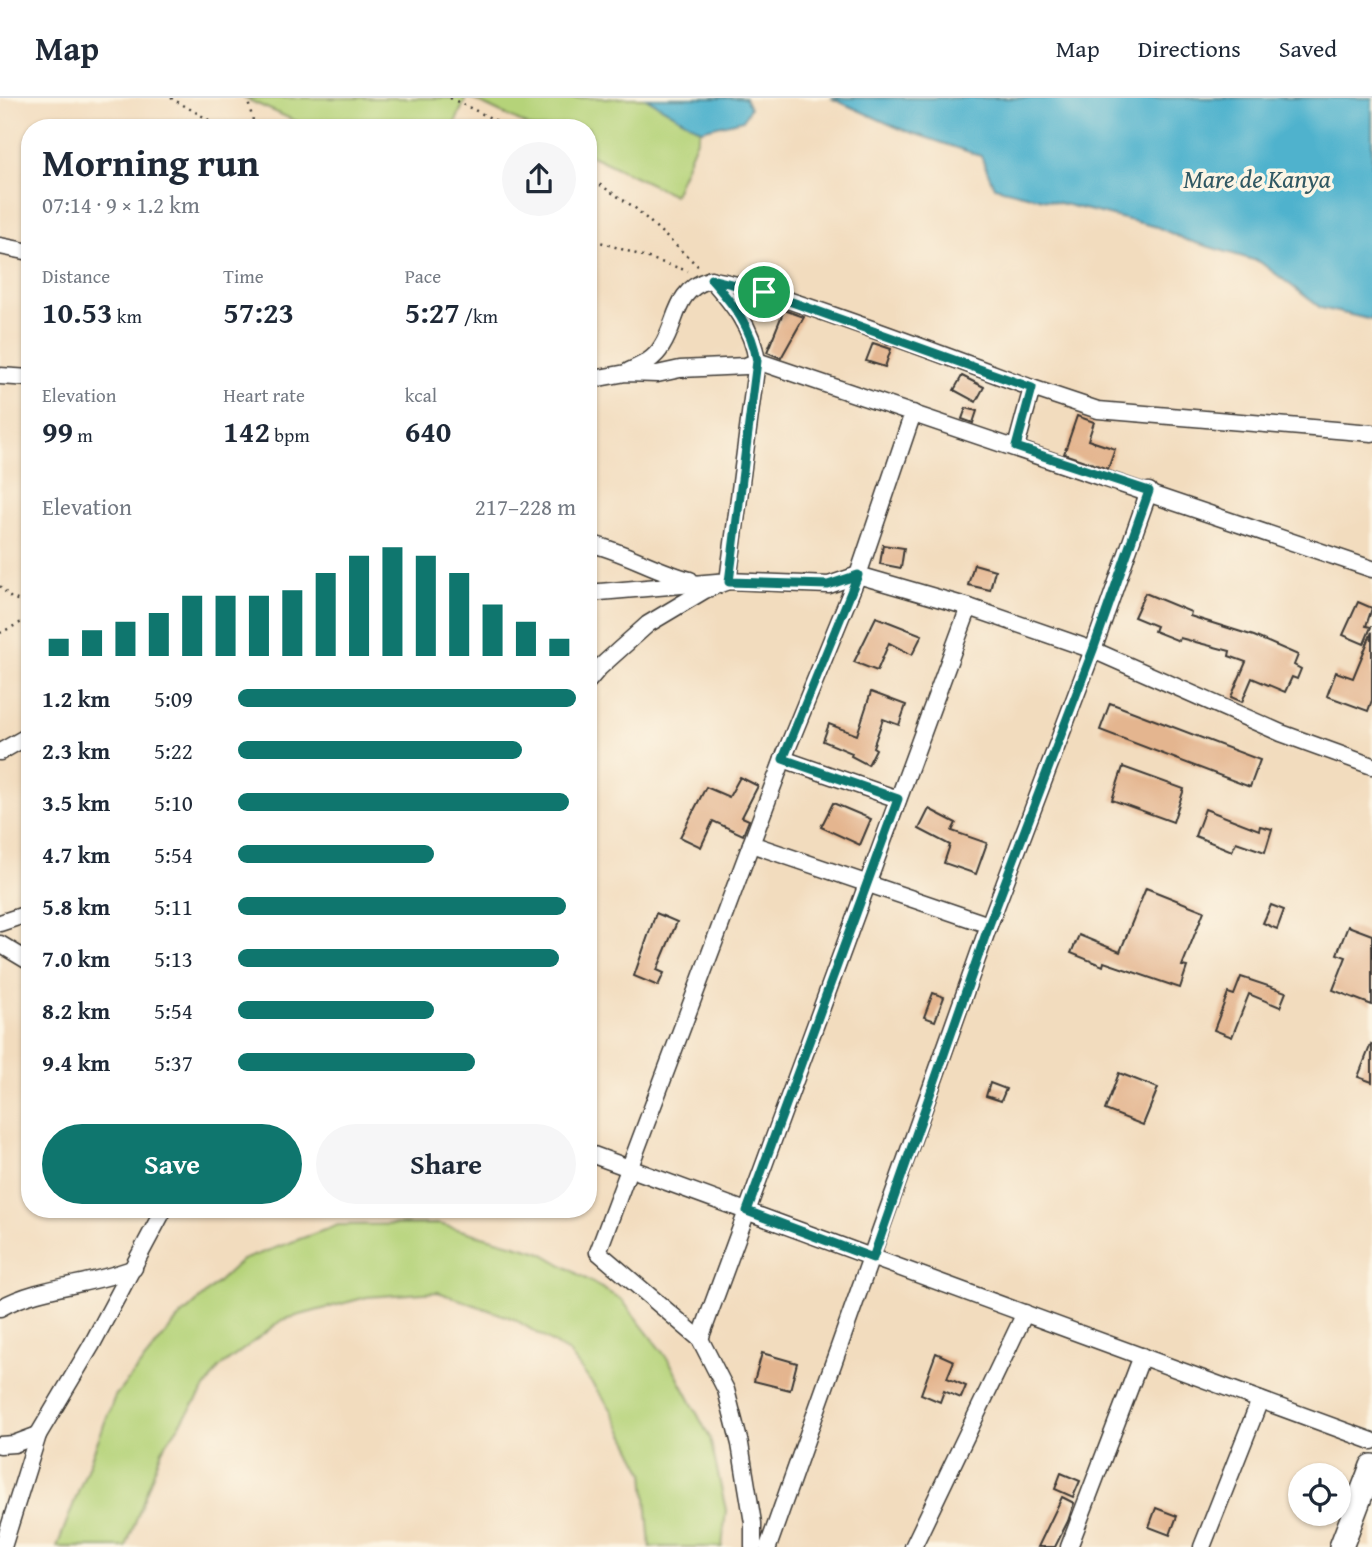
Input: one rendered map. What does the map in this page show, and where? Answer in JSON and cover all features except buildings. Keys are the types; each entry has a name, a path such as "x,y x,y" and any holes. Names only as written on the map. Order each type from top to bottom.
{"highway":[{"path":"1340,1547 1366,1499 1372,1466"}],"street":[{"path":"0,246 21,250"},
{"path":"711,279 736,307 754,342 757,361 729,582"},
{"path":"626,373 657,354 664,343 677,306 689,289 711,279 764,292 1098,410 1372,433"},
{"path":"597,378 626,373 711,370 746,366 757,361 1149,491 1372,569"},
{"path":"0,376 21,377"},
{"path":"1016,447 1032,388"},
{"path":"753,1547 753,1523 740,1444 726,1390 700,1339 598,1252 783,759 858,575 913,413"},
{"path":"768,1547 873,1258 989,925 1093,650 1149,491"},
{"path":"597,544 614,549 666,573 699,582"},
{"path":"597,592 699,582 828,585 858,575 969,607 1093,650 1281,733 1372,766"},
{"path":"597,670 648,624 705,590 729,582"},
{"path":"700,1339 969,607"},
{"path":"0,752 21,740"},
{"path":"783,759 898,799"},
{"path":"751,844 989,925"},
{"path":"0,923 21,916"},
{"path":"0,944 21,957"},
{"path":"597,1156 1372,1441"},
{"path":"4,1547 38,1435 134,1268 159,1218"},
{"path":"0,1308 17,1298 115,1276 134,1268"},
{"path":"913,1547 1025,1313"},
{"path":"1069,1547 1142,1356"},
{"path":"1202,1547 1260,1400"},
{"path":"0,1445 14,1444 38,1435"}],"path":[{"path":"171,98 207,119"},
{"path":"247,98 253,119"},
{"path":"450,98 493,119"},
{"path":"597,183 634,207 711,279"},
{"path":"597,241 711,279"},
{"path":"0,586 11,598 21,601"},
{"path":"0,633 21,622"}],"green space":[{"path":"244,98 466,98 457,119 291,119"},
{"path":"470,98 646,98 701,130 674,195 597,158 597,119 514,119"},
{"path":"439,1224 540,1252 622,1300 670,1362 710,1438 726,1510 722,1547 650,1547 644,1473 611,1409 569,1353 514,1319 438,1292 367,1297 282,1320 219,1368 162,1450 126,1547 57,1547 115,1396 177,1320 242,1260 338,1225"}],"water":[{"path":"646,98 745,98 750,108 743,120 701,130"},
{"name":"Mare de Kanya","path":"831,98 1372,98 1372,320 1321,308 1260,262 1186,240 1157,227 994,187 981,156 898,128"}],"route":[{"path":"711,279 764,292 1032,388 1016,447 1149,491 1093,650 989,925 873,1258 747,1211 898,799 783,759 858,575 828,585 729,582 757,361 754,342 736,307 711,279"}]}
